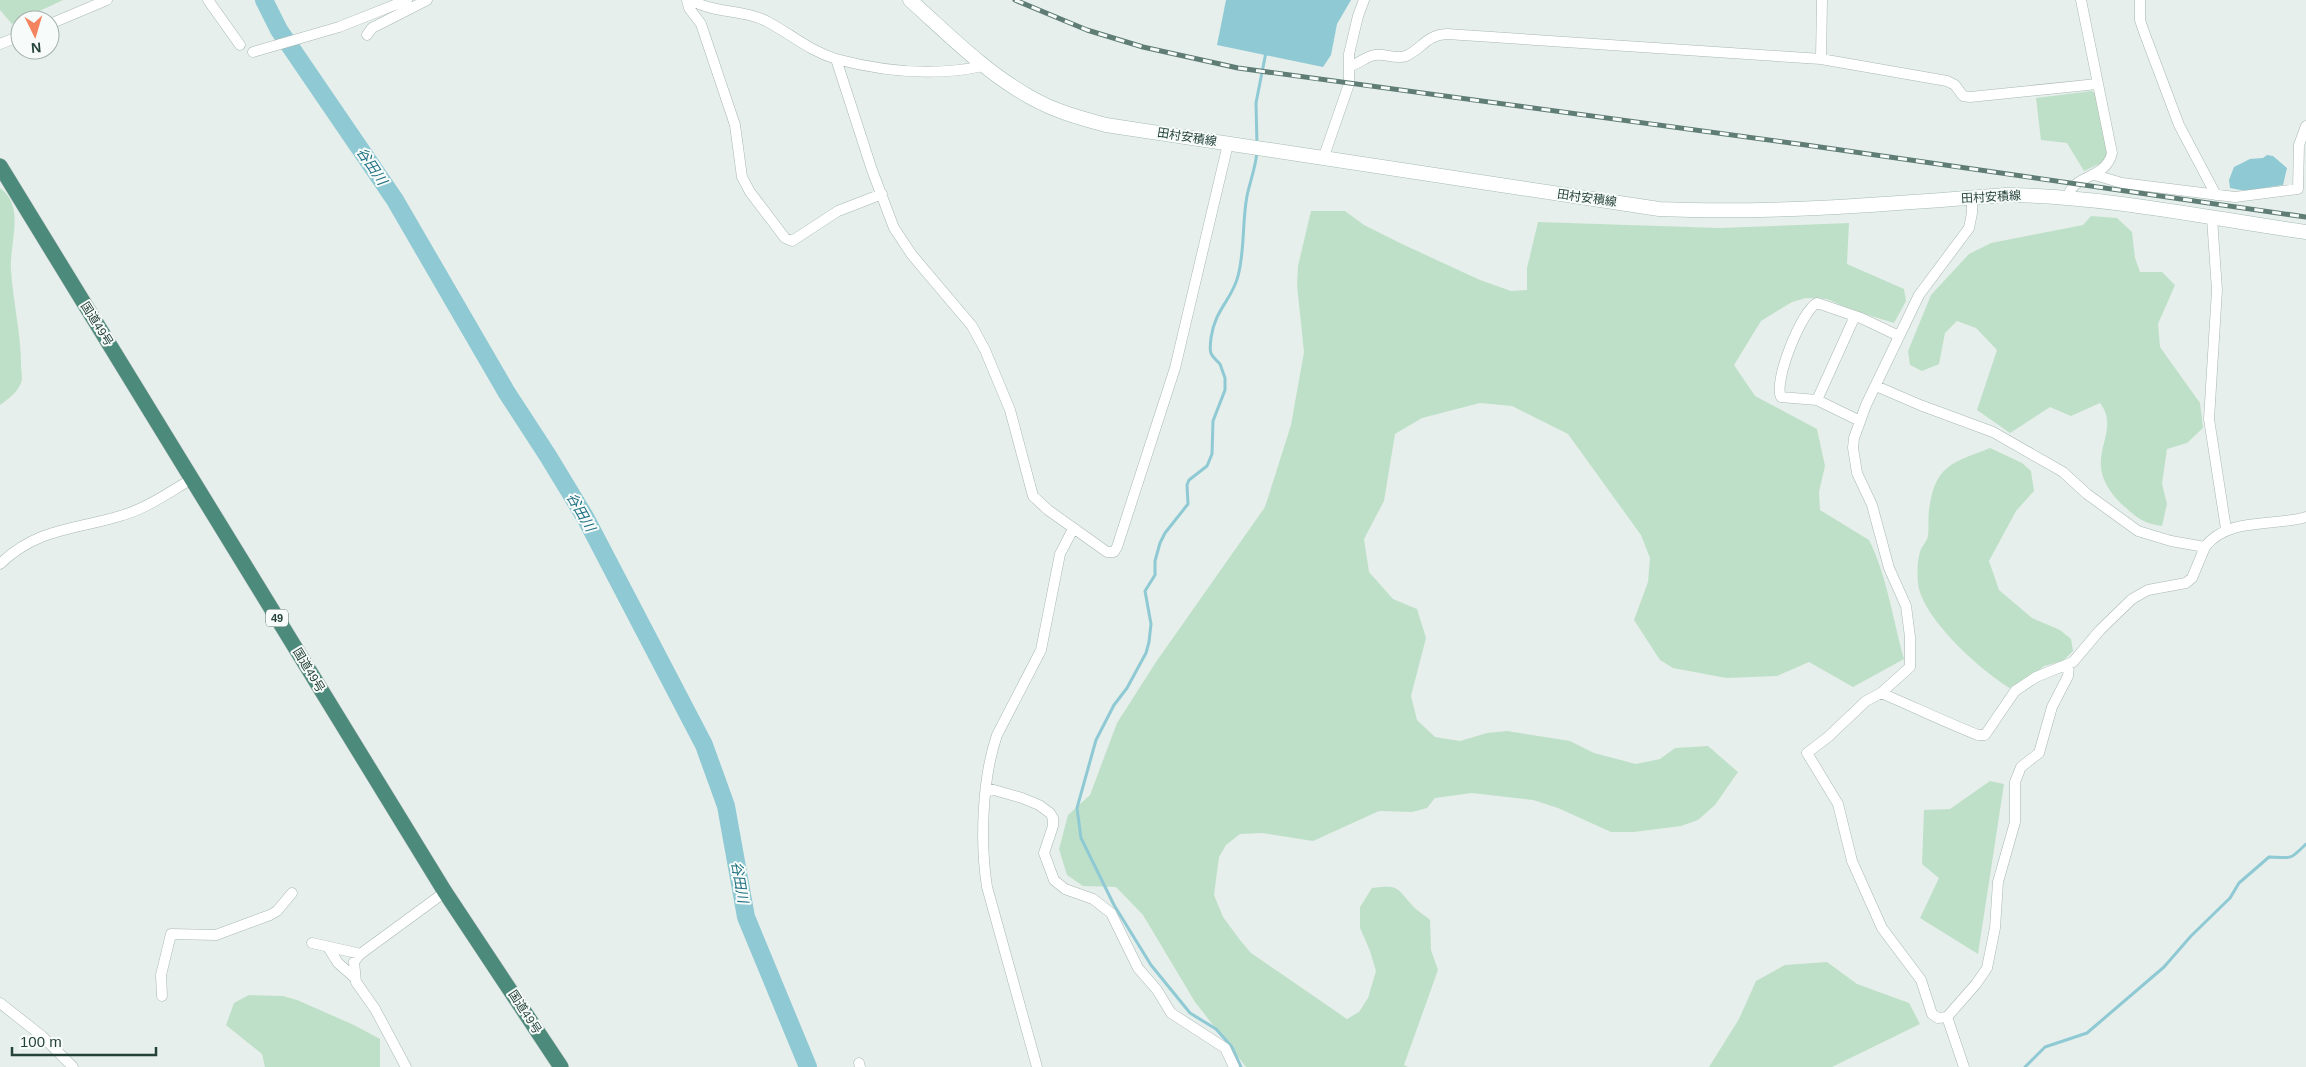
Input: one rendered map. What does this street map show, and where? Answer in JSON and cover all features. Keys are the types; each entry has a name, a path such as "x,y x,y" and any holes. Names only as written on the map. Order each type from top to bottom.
{"highway":[{"name":"国道49号","path":"0,166 4,180 192,479 445,892 561,1067"}],"main road":[{"name":"田村安積線","path":"910,0 983,66 1030,97 1081,118 1106,125 1659,209 1717,212 1783,210 2006,195 2068,198 2306,232"}],"street":[{"path":"60,20 106,0"},
{"path":"208,0 240,45"},
{"path":"253,52 339,27 406,0"},
{"path":"367,35 372,28 427,0"},
{"path":"687,0 689,8 701,24 735,125 742,177 750,192 785,238 792,241 838,211 882,194"},
{"path":"691,0 706,8 737,12 769,22 812,50 836,59 858,64 920,74 983,66"},
{"path":"1323,159 1349,84 1349,54 1364,0"},
{"path":"1821,58 1822,0"},
{"path":"2068,198 2069,191 2080,180 2095,175 2107,166 2112,153 2109,130 2097,84 2081,0"},
{"path":"2140,0 2140,20 2179,125 2216,195"},
{"path":"1350,66 1358,65 1372,55 1406,56 1434,35 1447,34 1821,58 1947,81 1955,85 1963,96 1970,97 2097,84"},
{"path":"836,59 846,93 882,194 902,242 972,326 985,350 1010,410 1033,496 1073,529 1107,552 1114,552 1117,547 1175,368 1228,144"},
{"path":"2095,175 2122,184 2235,197 2298,190 2299,145 2306,126"},
{"path":"1972,198 1969,228 1919,294 1860,421 1854,443 1855,466 1872,505 1889,568 1906,606 1910,637 1910,667 1881,693 1866,701 1828,737 1807,753 1838,804 1852,861 1882,928 1921,980 1932,1014 1938,1018 1947,1017 1976,984 1987,968 1995,928 1998,882 2014,822 2015,782 2022,767 2039,753 2052,707 2068,676 2069,665"},
{"path":"2212,218 2217,290 2209,419 2226,529"},
{"path":"1860,421 1817,400 1780,396 1778,389 1785,359 1812,306 1822,304 1855,316 1899,336"},
{"path":"1817,400 1855,316"},
{"path":"1876,386 1920,405 1993,432 2062,472 2138,531 2171,541 2205,547"},
{"path":"2,558 35,538 58,530 121,516 146,506 192,479"},
{"path":"1881,693 1922,710 1940,720 1983,736 2015,691 2036,677 2069,665 2132,598 2148,590 2186,583 2192,578 2210,539 2226,529 2306,518"},
{"path":"1037,1067 987,887 984,860 986,788 992,749 997,735 1041,650 1060,554 1073,529"},
{"path":"986,788 1022,798 1039,805 1050,813 1054,826 1044,853 1054,880 1065,889 1093,899 1111,913 1138,968 1157,990 1171,1012 1225,1048 1234,1067"},
{"path":"354,977 354,962 361,954 445,892"},
{"path":"162,996 161,975 171,934 209,935 222,933 270,915 277,911 292,894"},
{"path":"312,943 361,954"},
{"path":"328,947 338,962 354,977 363,994 375,1009 406,1067"},
{"path":"0,1003 42,1036 73,1067"},
{"path":"1947,1017 1964,1067"}],"green space":[{"path":"0,0 63,0 42,10 10,10 10,22 0,10"},
{"path":"2092,91 2096,94 2108,153 2101,163 2084,171 2067,143 2041,140 2036,98"},
{"path":"0,188 8,196 14,215 11,270 20,341 22,376 17,390 0,405"},
{"path":"1311,211 1345,211 1364,225 1402,244 1480,280 1511,291 1527,290 1527,268 1538,222 1720,228 1849,223 1847,264 1904,289 1906,301 1894,323 1852,310 1827,299 1806,298 1792,302 1761,321 1734,365 1755,396 1817,429 1825,466 1819,492 1820,510 1869,540 1881,568 1904,659 1853,687 1809,662 1777,676 1726,678 1673,668 1660,660 1634,620 1648,582 1650,558 1641,535 1568,434 1512,406 1480,403 1422,418 1395,434 1384,501 1364,539 1369,572 1393,599 1417,609 1426,638 1411,696 1417,720 1435,737 1460,741 1487,733 1507,731 1570,741 1594,753 1636,764 1660,759 1675,748 1708,746 1738,772 1715,805 1698,820 1681,826 1634,832 1611,832 1558,808 1533,800 1472,793 1435,798 1427,808 1412,812 1379,811 1313,841 1262,833 1240,834 1226,845 1219,857 1214,895 1223,917 1251,953 1347,1019 1359,1012 1368,998 1376,971 1360,928 1360,907 1372,888 1396,888 1430,920 1431,950 1438,970 1404,1065 1408,1067 1246,1067 1195,1002 1143,915 1116,887 1083,886 1067,875 1059,849 1068,815 1090,795 1117,723 1156,662 1265,507 1291,425 1304,352 1297,285 1298,266"},
{"path":"2091,216 2117,218 2132,232 2135,258 2140,272 2162,272 2175,285 2158,324 2160,347 2200,403 2203,428 2187,443 2167,449 2162,484 2167,504 2162,526 2151,524 2137,517 2110,490 2103,476 2101,462 2107,427 2106,415 2100,403 2071,416 2050,407 2010,433 1977,410 1997,350 1976,328 1957,321 1945,333 1939,364 1922,371 1910,365 1908,351 1931,295 1969,254 1991,243 2083,225"},
{"path":"1990,448 2022,463 2031,471 2034,491 2016,511 1989,561 1999,590 2032,618 2060,630 2071,639 2073,651 2063,661 2044,666 2015,691 1988,672 1956,644 1930,612 1922,597 1918,583 1919,557 1928,536 1929,510 1936,483 1948,467"},
{"path":"1990,781 2004,784 1978,954 1920,918 1939,878 1922,864 1924,810 1950,809"},
{"path":"1827,962 1857,984 1909,1003 1920,1024 1832,1067 1709,1067 1739,1019 1756,981 1785,965"},
{"path":"249,995 283,996 297,1000 354,1025 380,1039 380,1067 265,1067 262,1054 226,1025 234,1003"}],"water":[{"path":"1226,0 1351,0 1337,24 1331,55 1323,67 1217,45"},
{"path":"2267,155 2273,156 2287,168 2283,185 2246,191 2230,188 2229,180 2234,167 2250,159 2263,158"}],"waterway":[{"name":"谷田川","path":"264,0 279,30 395,200 507,393 585,517 704,745 726,806 746,917 808,1067"},
{"path":"1257,145 1256,103 1266,52"},
{"path":"1241,1067 1232,1047 1216,1029 1190,1013 1151,965 1114,905 1081,838 1077,808 1096,740 1114,705 1127,688 1146,653 1151,624 1145,591 1155,575 1155,561 1160,543 1165,533 1188,504 1187,485 1189,480 1207,466 1212,454 1213,421 1225,390 1225,378 1220,364 1211,353 1211,338 1216,319 1232,292 1238,276 1242,256 1245,206 1257,151"},
{"path":"2025,1067 2045,1047 2087,1033 2164,967 2191,936 2230,898 2239,883 2269,857 2286,858 2292,856 2306,844"}],"railway":[{"path":"1015,0 1087,30 1143,47 1238,68 1806,145 2306,217"}]}
